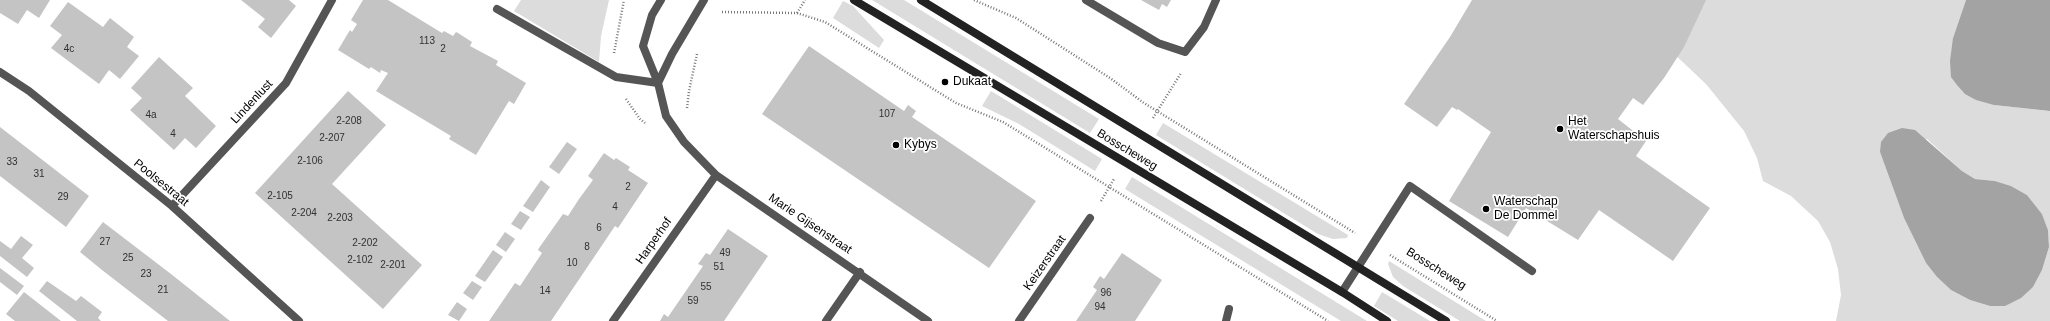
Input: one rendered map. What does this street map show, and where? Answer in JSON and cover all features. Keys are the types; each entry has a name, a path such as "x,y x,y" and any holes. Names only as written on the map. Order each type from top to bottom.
{"main road":[{"name":"Bosscheweg","path":"854,0 1342,292 1387,321"},
{"name":"Bosscheweg","path":"921,0 1446,321"}],"street":[{"name":"Lindenlust","path":"172,206 286,83 332,0"},
{"name":"Marie Gijsenstraat","path":"661,0 652,15 643,46 658,83 666,116 684,142 716,174 860,272 928,321"},
{"path":"1086,0 1158,43 1185,52 1204,27 1216,0"},
{"path":"497,10 616,77 658,83 672,54 702,3"},
{"name":"Poolsestraat","path":"0,72 29,91 172,206 299,321"},
{"name":"Harperhof","path":"613,321 716,174"},
{"path":"1342,292 1410,186 1532,271"},
{"name":"Keizerstraat","path":"1019,321 1090,218"},
{"path":"826,321 860,272"},
{"path":"1226,321 1229,309"}],"path":[{"path":"797,13 805,0"},
{"name":"Bosscheweg","path":"974,0 1016,18 1110,78 1150,108 1374,244 1497,321"},
{"path":"702,3 721,12 797,13 825,22 956,103 1003,122 1328,321"},
{"path":"684,142 689,91 698,51"}],"shaded area":[{"path":"521,0 609,0 601,36 599,62 514,11"},
{"path":"872,0 904,0 1099,119 1090,133"},
{"path":"1692,0 1966,0 1953,38 1994,105 2050,111 2050,321 1836,321 1841,295 1838,269 1830,242 1818,221 1791,196 1763,181 1757,158 1744,131 1706,84 1670,50","holes":["1927,139 1962,171 1975,179 1995,181 2011,186 2027,195 2042,214 2048,230 2049,247 2042,270 2033,287 2005,306 1990,306 1970,300 1951,290 1937,277 1926,263 1904,218 1880,152"]},
{"path":"1966,0 2050,0 2050,111 1994,105 1976,100 1965,94 1957,85 1951,77 1950,61 1953,38"},
{"path":"843,1 853,6 884,40 879,48 833,18"},
{"path":"991,91 1102,159 1095,171 1019,124 982,106"},
{"path":"1163,123 1348,235 1347,238 1333,239 1318,234 1156,135"},
{"path":"1902,128 1915,130 1962,171 1975,179 1995,181 2011,186 2027,195 2042,214 2048,230 2049,247 2042,270 2033,287 2021,298 2005,306 1990,306 1970,300 1951,290 1937,277 1926,263 1904,218 1880,152 1881,142 1888,133"},
{"path":"1132,177 1367,321 1341,321 1125,189"},
{"path":"1389,261 1486,321 1460,321 1403,286 1393,277 1388,264"},
{"path":"1382,292 1430,321 1398,321 1374,306"}],"building":[{"path":"0,0 50,0 39,18 27,10 18,24 0,13"},
{"path":"241,0 289,0 296,6 271,38 258,27 265,19"},
{"path":"363,0 388,0 442,33 444,31 453,36 456,32 458,33 472,42 470,46 498,61 496,65 526,83 514,104 509,101 476,155 449,139 451,136 376,91 388,73 381,70 380,73 371,67 369,69 338,50 350,30 352,32 357,24 351,20"},
{"path":"1141,0 1171,0 1167,7 1162,4 1159,10"},
{"name":"Het Waterschapshuis","path":"1472,0 1706,0 1684,47 1664,78 1643,105 1633,98 1618,119 1646,141 1636,156 1710,208 1673,261 1599,210 1578,240 1526,208 1508,237 1449,201 1491,132 1458,109 1457,110 1452,107 1437,127 1404,104 1450,37"},
{"path":"68,2 103,27 110,18 134,37 127,47 139,56 120,79 109,70 99,84 51,48 62,35 50,26"},
{"path":"809,46 904,111 908,105 916,111 912,117 1036,201 989,268 762,114"},
{"path":"159,57 193,88 185,96 216,126 196,148 185,138 174,150 130,110 142,98 131,88"},
{"path":"348,91 386,125 332,184 422,265 383,309 255,193"},
{"path":"0,127 89,196 66,227 0,176"},
{"path":"567,142 577,149 559,174 549,167"},
{"path":"604,153 614,160 616,158 630,167 628,170 648,183 618,228 615,226 551,321 489,321 515,283 520,286 542,253 538,250 539,248 563,214 568,216 593,180 588,176"},
{"path":"541,180 550,187 533,212 523,206"},
{"path":"520,211 530,217 521,230 511,224"},
{"path":"103,222 230,321 168,321 102,270 80,252"},
{"path":"728,229 768,256 724,321 660,321 664,314 668,317 703,266 698,264 706,253 710,255"},
{"path":"505,232 515,239 506,252 496,245"},
{"path":"21,236 33,245 22,258 34,268 27,277 0,256 0,241 11,249"},
{"path":"493,250 503,257 485,282 475,276"},
{"path":"1122,253 1162,280 1135,321 1076,321 1097,290 1093,287 1100,276 1104,279"},
{"path":"0,268 24,286 17,295 0,282"},
{"path":"47,281 76,301 81,296 102,312 98,318 101,321 77,321 39,291"},
{"path":"472,281 482,287 473,300 463,293"},
{"path":"24,292 61,321 15,321 6,314"},
{"path":"457,302 467,309 459,321 448,315"}],"place":[{"name":"Dukaat","path":"945,82"},
{"name":"Het Waterschapshuis","path":"1560,129"},
{"name":"Kybys","path":"896,145"},
{"name":"Waterschap De Dommel","path":"1486,209"}]}
